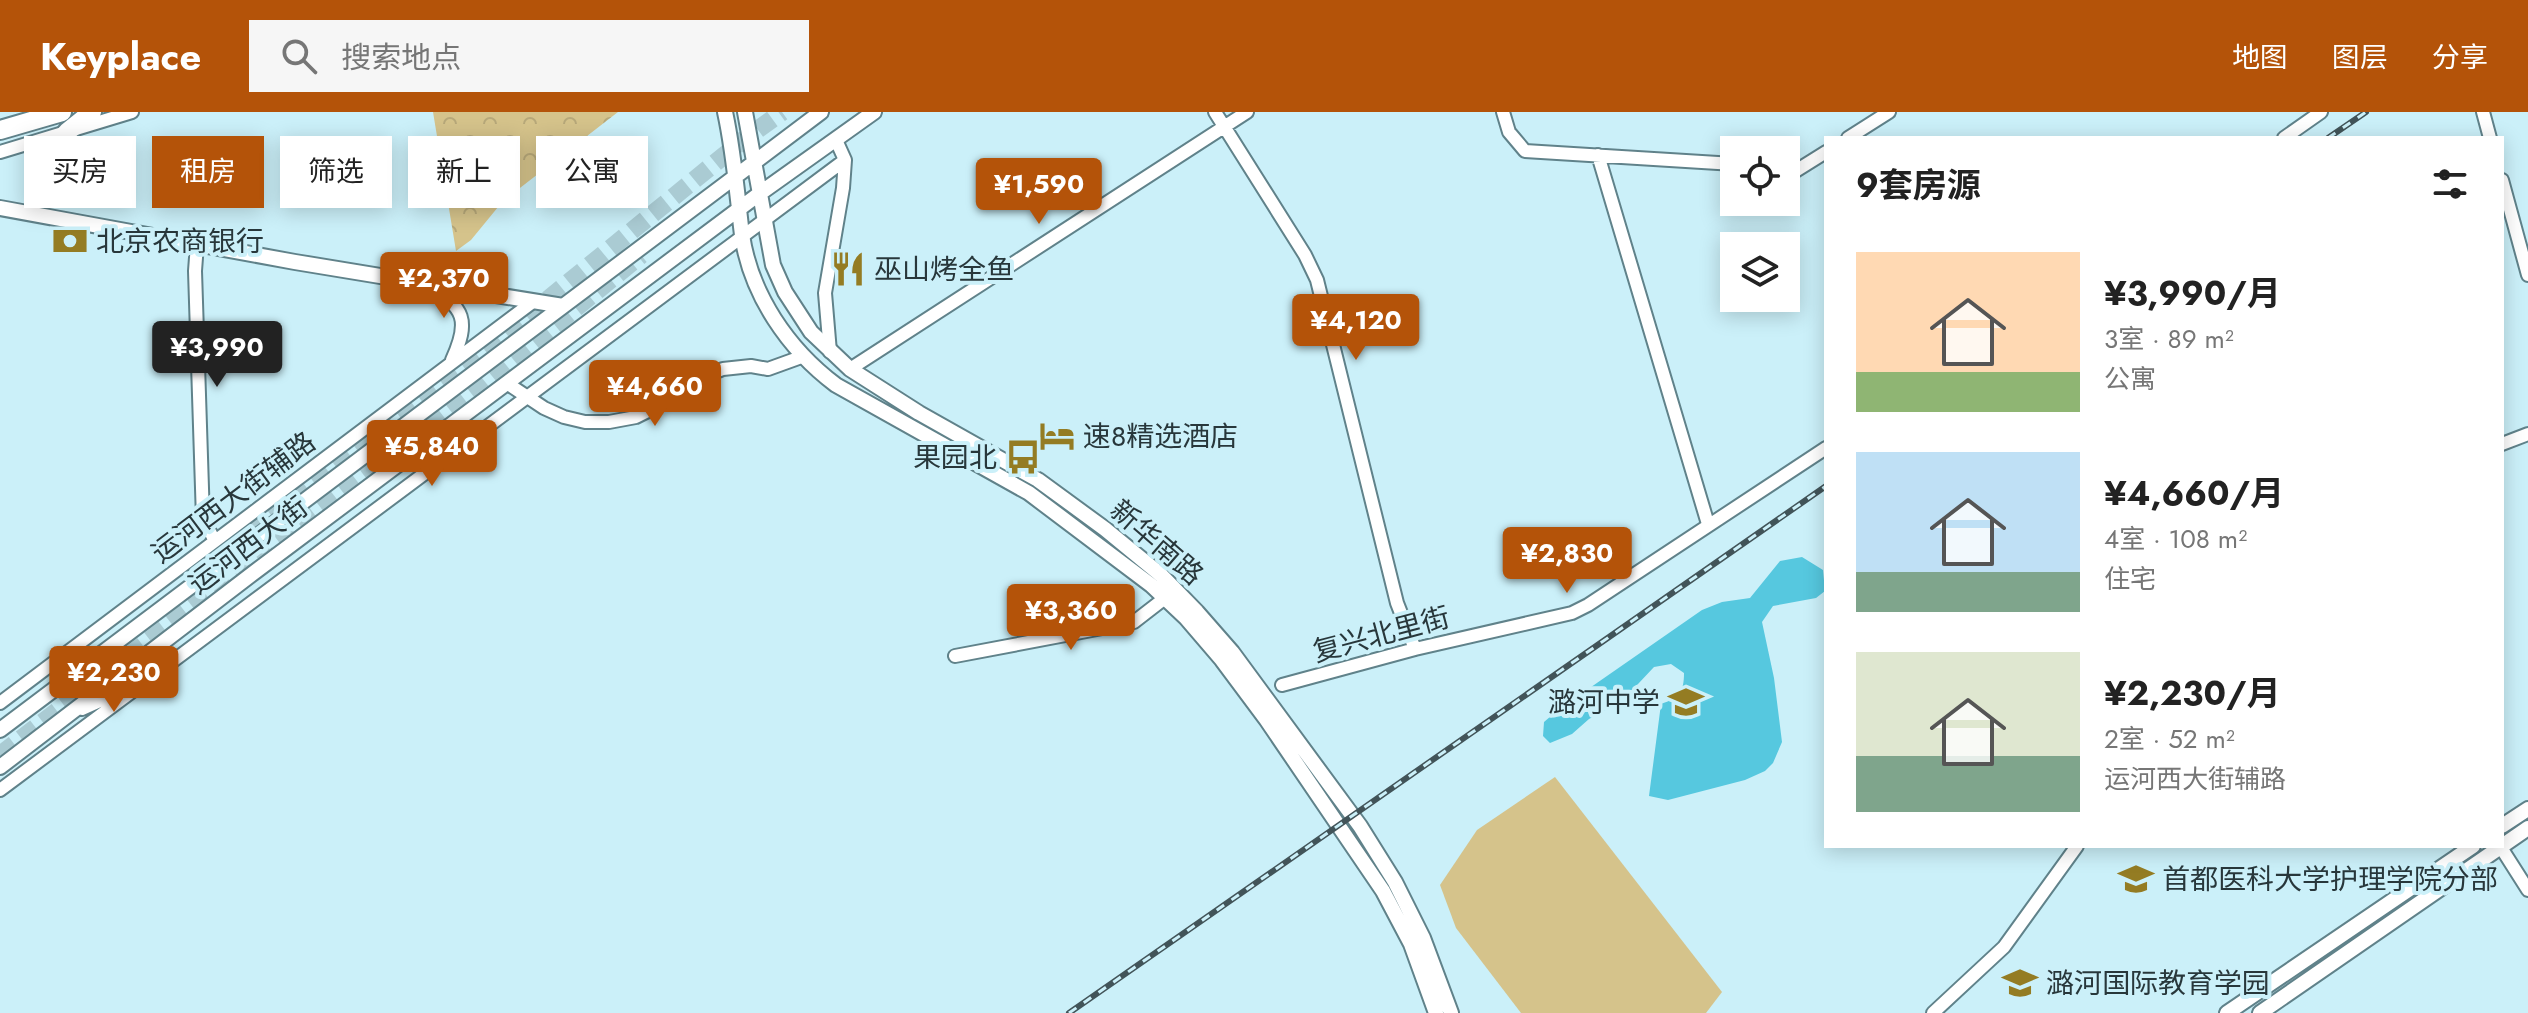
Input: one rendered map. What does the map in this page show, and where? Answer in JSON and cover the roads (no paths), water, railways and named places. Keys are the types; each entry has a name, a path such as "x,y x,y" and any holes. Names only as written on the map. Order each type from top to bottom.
{"highway":[{"path":"0,130 62,112"},
{"path":"67,132 92,112"}],"main road":[{"name":"新华南路","path":"725,112 741,208 742,236 749,263 763,302 804,356 836,385 1029,493 1165,598 1222,660 1347,834 1383,891 1411,944 1436,1013"},
{"name":"新华南路","path":"745,112 773,265 785,292 811,332 850,369 919,413 1038,480 1150,566 1197,612 1232,652 1360,826 1395,882 1423,938 1451,1013"},
{"name":"运河西大街","path":"0,730 821,112"},
{"name":"运河西大街","path":"0,767 759,194 874,112"},
{"path":"0,208 563,306"},
{"path":"2504,825 2528,809"},
{"path":"2504,844 2528,828"},
{"path":"2227,1013 2470,848"},
{"path":"2260,1013 2499,848"}],"street":[{"path":"0,152 132,112"},
{"path":"1215,112 1305,255 1317,280 1397,603 1415,649"},
{"path":"850,369 1247,112"},
{"path":"1503,112 1509,132 1525,151 1720,163"},
{"path":"1851,136 1889,112"},
{"path":"2287,136 2321,112"},
{"path":"2483,112 2489,136"},
{"path":"830,352 825,293 845,160 836,140"},
{"path":"1800,168 1824,153"},
{"path":"1598,155 1708,524"},
{"path":"0,790 845,160"},
{"path":"2504,187 2528,275"},
{"path":"197,244 195,271 203,519 215,541"},
{"path":"421,282 446,296 458,307 464,321 461,339 449,364"},
{"name":"运河西大街辅路","path":"0,703 534,301"},
{"path":"508,384 544,408 564,417 585,422 609,422 636,417 700,378 723,369 751,366 768,369 804,356"},
{"path":"2504,443 2528,434"},
{"name":"复兴北里街","path":"1282,685 1415,649 1572,613 1824,449"},
{"path":"955,656 1134,622 1165,598"},
{"path":"68,715 145,681"},
{"path":"1933,1013 2004,947 2076,848"},
{"path":"2501,848 2528,890"}],"water":[{"path":"1802,557 1823,570 1824,592 1816,598 1773,606 1762,622 1774,678 1782,742 1773,763 1765,771 1745,780 1668,800 1649,796 1661,704 1676,697 1683,685 1684,673 1671,664 1654,667 1622,701 1589,719 1572,734 1550,743 1543,736 1544,722 1558,710 1702,610 1722,602 1750,598 1780,561"}],"tunnel":[{"path":"229,549 465,367 742,141 782,112"},
{"path":"0,755 481,385 641,255"}],"railway":[{"path":"2331,136 2366,112"},
{"path":"1069,1013 1824,487"}],"place":[{"name":"北京农商银行","path":"70,241"},
{"name":"巫山烤全鱼","path":"848,269"},
{"name":"速8精选酒店","path":"1057,436"},
{"name":"果园北","path":"1023,457"},
{"name":"潞河中学","path":"1686,702"},
{"name":"首都医科大学护理学院分部","path":"2136,879"},
{"name":"潞河国际教育学园","path":"2020,983"}]}
